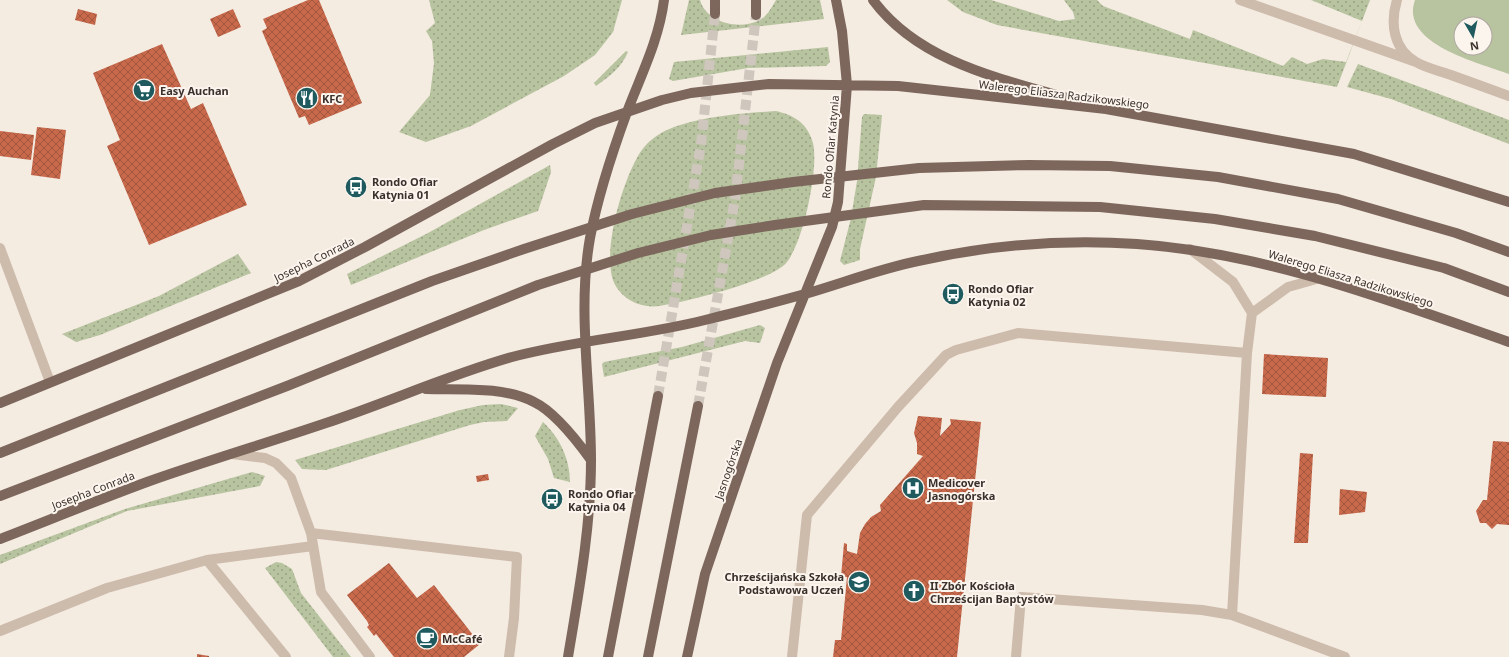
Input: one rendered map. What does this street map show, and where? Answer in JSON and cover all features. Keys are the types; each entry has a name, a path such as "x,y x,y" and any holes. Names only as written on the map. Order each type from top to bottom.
{"main road":[{"path":"568,657 588,524 591,460 590,392 584,342 585,289 590,239 602,186 627,112 655,41 664,0"},
{"path":"715,0 715,14"},
{"path":"756,0 756,15"},
{"path":"836,0 842,30 847,85"},
{"path":"873,0 894,24 933,52 977,71 1106,109"},
{"name":"Rondo Ofiar Katynia","path":"627,112 691,93 769,84 847,85 838,202 832,227 806,294"},
{"name":"Walerego Eliasza Radzikowskiego","path":"847,85 898,86 1106,109 1354,154 1509,202"},
{"name":"Josepha Conrada","path":"0,403 299,281 372,244 553,144 595,124 627,112"},
{"path":"0,453 432,281 524,249 654,208 715,193 793,182 920,168 1029,165 1118,167 1218,177 1338,199 1456,233 1509,252"},
{"path":"0,496 280,389 538,285 646,251 712,235 775,225 924,205 1100,207 1215,219 1315,236 1444,268 1509,292"},
{"name":"Walerego Eliasza Radzikowskiego","path":"806,294 914,261 994,248 1030,244 1081,242 1135,244 1190,249 1271,265 1320,278 1398,303 1509,342"},
{"path":"584,342 694,323 806,294"},
{"name":"Jasnogórska","path":"687,657 705,574 778,363 806,294"},
{"name":"Josepha Conrada","path":"0,539 145,483 330,422 419,388 511,358 584,342"},
{"path":"419,388 509,393 535,402 564,426 591,460"},
{"path":"608,657 658,396"},
{"path":"648,657 698,406"}],"street":[{"path":"1240,0 1509,96"},
{"path":"1397,0 1392,14 1392,27 1403,51 1416,62"},
{"path":"0,248 50,382"},
{"path":"1190,249 1233,282 1252,313 1247,353 1232,615"},
{"path":"1252,313 1288,287 1320,278"},
{"path":"792,657 807,515 898,408 946,355 956,350 1018,333 1247,353"},
{"path":"230,454 265,458 276,463 285,470 296,487 311,533 321,592 370,657"},
{"path":"311,533 517,557 514,618 509,657"},
{"path":"0,631 107,588 206,560 313,546"},
{"path":"206,560 286,657"},
{"path":"1016,657 1022,597 1202,610 1232,615 1345,657"}],"green space":[{"path":"429,0 622,0 613,32 595,55 564,76 471,126 426,142 399,132 430,95 434,63 432,41 426,31 435,23"},
{"path":"689,0 700,0 703,8 715,19 741,25 750,24 761,20 776,0 820,0 824,19 681,35"},
{"path":"947,0 991,0 1059,21 1075,19 1073,12 1064,0 1097,0 1103,6 1190,39 1193,30 1283,66 1292,57 1307,64 1323,59 1346,62 1362,21 1311,0 1370,0 1337,87 997,25 963,12"},
{"path":"1415,0 1509,0 1509,74 1460,56 1493,56 1493,16 1453,16 1453,53 1430,40 1419,29 1413,15"},
{"path":"828,47 830,62 826,66 748,68 673,81 669,79 674,62"},
{"path":"626,51 628,52 625,58 618,67 596,86 594,83"},
{"path":"1358,64 1509,120 1509,144 1391,99 1347,87"},
{"path":"776,111 793,117 806,128 812,140 814,151 812,186 803,226 797,244 783,266 759,279 742,285 671,304 651,306 635,303 628,299 622,294 613,280 610,259 611,244 617,212 626,181 638,156 649,141 670,129 699,120 748,113"},
{"path":"864,114 882,115 876,177 860,249 860,260 844,265 840,261 851,218 857,181 862,117"},
{"path":"550,165 551,172 538,211 484,230 351,285 347,274 428,233"},
{"path":"238,254 251,273 100,335 76,342 62,334 159,296"},
{"path":"760,325 765,328 760,343 745,341 604,377 602,364 604,362 682,347"},
{"path":"501,404 518,408 507,421 484,422 470,425 326,470 302,469 295,460 460,410 483,405"},
{"path":"543,422 549,428 563,449 570,473 570,482 554,478 548,459 535,436"},
{"path":"252,472 265,476 260,486 127,511 0,564 0,555 125,509"},
{"path":"276,562 282,563 292,569 301,593 351,657 333,657 265,568"}],"building":[{"path":"308,0 319,0 362,103 309,125 305,116 299,118 262,31 267,28 263,19"},
{"path":"78,9 97,14 95,25 75,20"},
{"path":"233,9 241,27 218,37 210,19"},
{"path":"162,44 191,109 203,103 247,205 149,245 107,146 120,140 93,73"},
{"path":"37,127 66,130 60,179 31,175"},
{"path":"0,131 34,135 31,160 0,156"},
{"path":"1264,354 1328,358 1326,397 1262,394"},
{"path":"918,416 942,418 940,436 951,424 950,419 981,422 957,657 833,657 835,640 841,640 847,577 841,577 844,543 847,544 847,551 857,554 860,533 865,524 871,517 881,511 880,505 923,456 917,454 917,443 914,433"},
{"path":"1493,441 1509,442 1509,525 1497,524 1492,529 1486,523 1480,523 1476,511 1483,500 1487,500"},
{"path":"1300,453 1313,454 1308,543 1294,543"},
{"path":"488,474 489,480 477,482 476,476"},
{"path":"1340,489 1367,492 1365,512 1339,515"},
{"path":"389,563 417,598 434,585 480,644 464,657 394,657 376,634 374,636 367,627 369,625 367,621 347,595"},
{"path":"197,654 209,656 209,657 197,657"}],"tunnel":[{"path":"658,396 701,144 715,14"},
{"path":"698,406 735,199 756,15"}],"place":[{"name":"Easy Auchan","path":"144,90"},
{"name":"KFC","path":"307,98"},
{"name":"Rondo Ofiar Katynia 01","path":"356,187"},
{"name":"Rondo Ofiar Katynia 02","path":"953,294"},
{"name":"Medicover Jasnogórska","path":"913,488"},
{"name":"Rondo Ofiar Katynia 04","path":"552,499"},
{"name":"Chrześcijańska Szkoła Podstawowa Uczeń","path":"859,582"},
{"name":"II Zbór Kościoła Chrześcijan Baptystów","path":"914,591"},
{"name":"McCafé","path":"427,638"}]}
